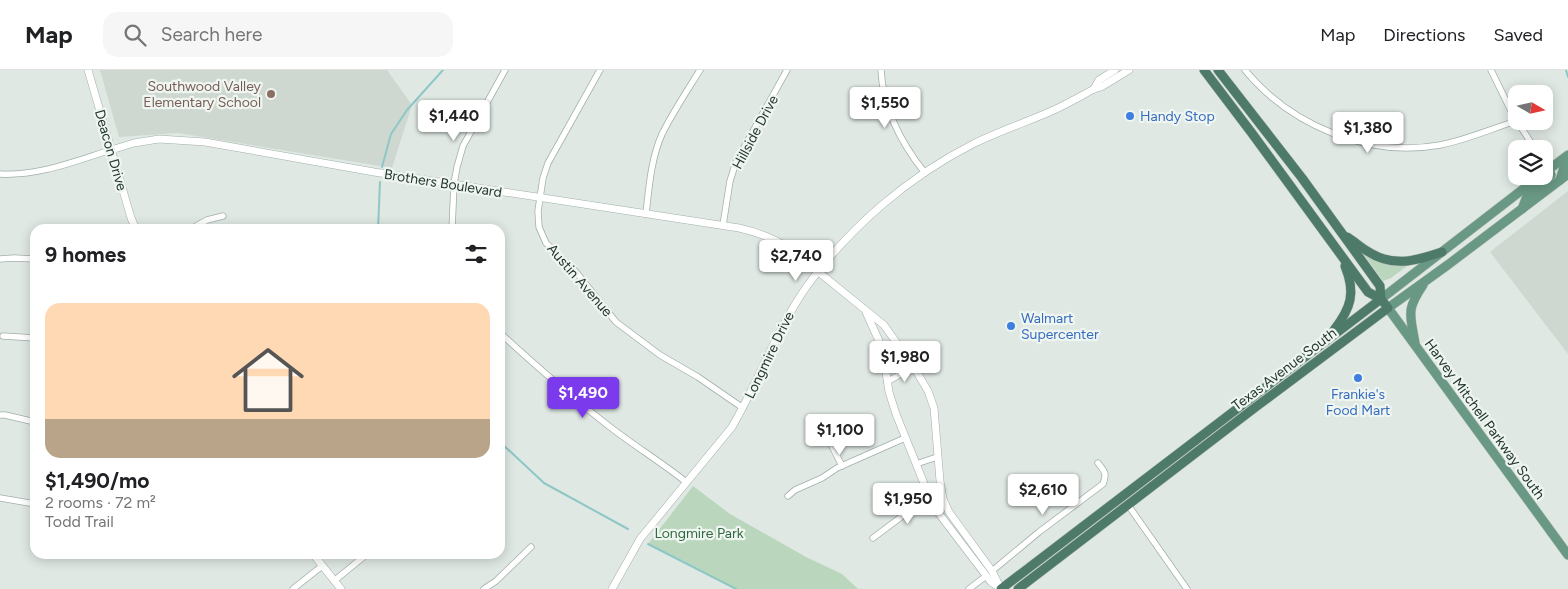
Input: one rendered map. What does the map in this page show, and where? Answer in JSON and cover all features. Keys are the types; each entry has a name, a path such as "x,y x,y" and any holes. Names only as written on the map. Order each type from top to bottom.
{"highway":[{"name":"Harvey Mitchell Parkway South","path":"1204,70 1369,294 1381,299 1388,308"},
{"name":"Harvey Mitchell Parkway South","path":"1218,70 1302,178 1380,286 1381,299"},
{"path":"1342,233 1373,255 1393,261 1416,260 1442,252"},
{"path":"1326,341 1347,311 1352,293 1350,280 1340,255"},
{"name":"Texas Avenue South","path":"1001,589 1381,299"},
{"name":"Texas Avenue South","path":"1018,589 1388,308"}],"main road":[{"path":"1553,163 1568,155"},
{"path":"1560,180 1562,171 1568,163"},
{"name":"Texas Avenue South","path":"1388,308 1568,174"},
{"name":"Texas Avenue South","path":"1381,299 1528,185"},
{"path":"1522,209 1527,196 1541,185"},
{"path":"1415,346 1410,310 1412,302 1426,280"},
{"name":"Harvey Mitchell Parkway South","path":"1388,308 1568,555"}],"street":[{"name":"Deacon Drive","path":"88,70 134,224"},
{"path":"452,224 456,167 463,146 505,70"},
{"name":"Austin Avenue","path":"600,70 548,163 539,198 539,227 546,243 576,272 616,322 660,355 698,377 743,408"},
{"path":"646,214 650,174 662,134 700,70"},
{"name":"Hillside Drive","path":"723,225 730,181 736,162 787,70"},
{"path":"881,70 882,82 892,120 910,155 925,173"},
{"name":"Longmire Drive","path":"1094,88 1099,80 1115,70"},
{"name":"Longmire Drive","path":"612,589 640,539 732,427 743,408 786,317 832,254 855,229 887,201 925,173 974,144 1053,110 1094,88 1101,87 1129,70"},
{"path":"1245,70 1275,100 1293,113 1330,132 1367,143 1405,148 1439,145 1508,124"},
{"path":"1491,70 1508,105"},
{"name":"Brothers Boulevard","path":"0,174 16,175 37,172 134,143 159,139 206,142 374,172 755,231 776,240 788,248 884,325 913,367 928,391 934,408 942,490 948,512 989,573 991,582 1001,589"},
{"path":"199,224 223,216"},
{"path":"0,259 30,259"},
{"name":"Brothers Boulevard","path":"865,310 882,350 887,382 896,414 929,496 937,511 989,573"},
{"path":"3,336 30,338"},
{"path":"505,337 606,424 661,462 686,482"},
{"path":"887,382 913,367"},
{"path":"0,415 30,421"},
{"path":"788,496 795,490 822,478 842,466 905,438"},
{"path":"832,446 842,466"},
{"path":"916,464 938,457"},
{"path":"969,589 1039,532 1103,484 1105,471 1098,463"},
{"path":"874,538 929,496"},
{"path":"0,498 30,503"},
{"path":"1128,505 1187,589"},
{"path":"484,589 496,581 531,547"},
{"path":"317,559 341,589"},
{"path":"334,581 361,559"},
{"path":"293,589 322,566"}],"shaded area":[{"path":"100,70 387,70 412,105 392,168 178,133 119,137"},
{"path":"1568,191 1568,354 1490,252"}],"green space":[{"path":"1363,253 1407,266 1391,278 1383,281"},
{"name":"Longmire Park","path":"693,486 730,514 806,557 842,574 858,589 736,589 648,544"}],"waterway":[{"path":"382,167 391,134 407,110 443,70"},
{"path":"1566,70 1568,77"},
{"path":"378,224 380,182"},
{"path":"505,447 544,483 628,529"},
{"path":"648,544 736,589"}],"place":[{"name":"Southwood Valley Elementary School","path":"271,94"},
{"name":"Handy Stop","path":"1130,116"},
{"name":"Walmart Supercenter","path":"1011,326"},
{"name":"Frankie's Food Mart","path":"1358,378"}]}
